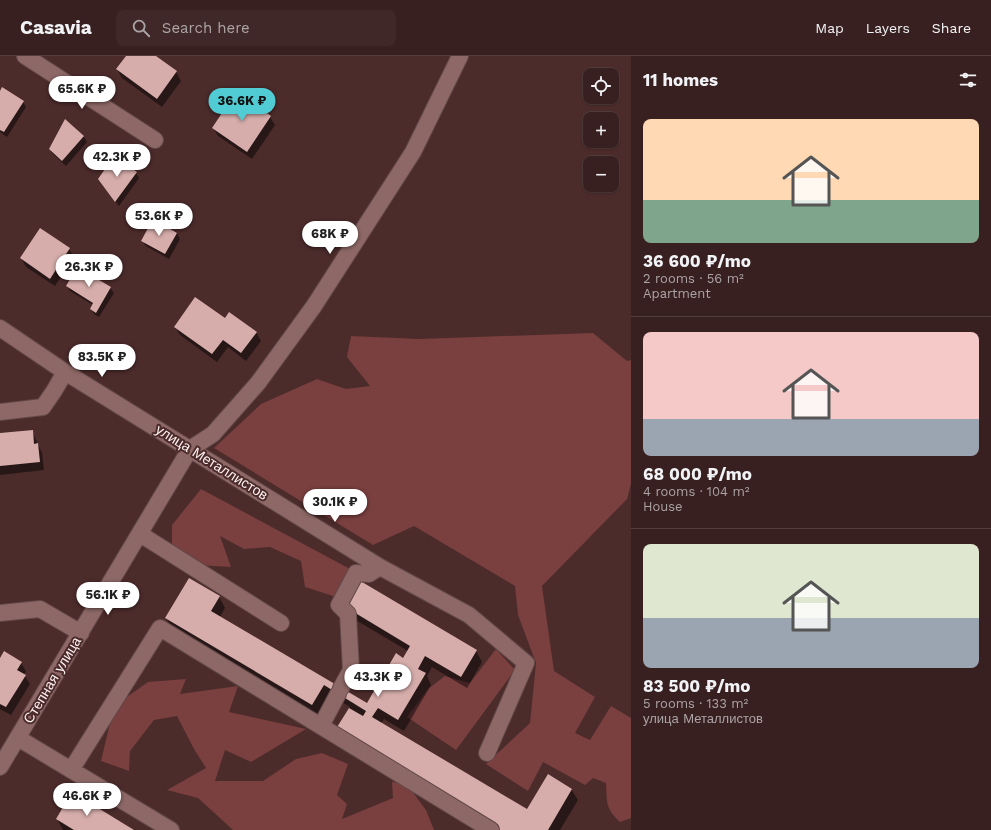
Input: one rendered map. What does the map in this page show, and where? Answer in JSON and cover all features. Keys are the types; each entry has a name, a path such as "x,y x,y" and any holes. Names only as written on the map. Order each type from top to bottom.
{"street":[{"path":"25,56 155,140"},
{"path":"190,449 213,434 258,383 314,306 413,152 460,56"},
{"name":"улица Металлистов","path":"0,328 65,372 380,567 469,615 526,662 487,753"},
{"path":"0,412 42,407 54,391 65,372"},
{"name":"Степная улица","path":"0,767 81,634 190,449"},
{"path":"140,534 281,623"},
{"path":"321,726 351,670 348,614 339,605 356,573 369,574 380,567"},
{"path":"0,613 40,609 81,634"},
{"path":"71,770 160,628 491,830"},
{"path":"18,738 171,830"}],"shaded area":[{"path":"593,333 627,361 631,360 631,484 627,499 542,586 554,671 595,697 575,733 590,740 611,706 631,718 631,818 620,822 609,809 606,795 606,783 593,778 585,785 543,762 528,791 486,764 530,723 536,663 518,615 515,586 414,526 373,545 214,448 261,404 317,379 346,389 370,386 347,357 351,336 419,339"},
{"path":"201,489 352,570 339,598 305,587 301,561 270,547 244,549 220,536 231,567 198,565 172,545 172,525"},
{"path":"496,649 515,670 456,750 407,717 428,689 445,676 470,683"},
{"path":"186,679 180,694 238,686 229,712 306,729 251,762 225,750 215,781 263,781 296,759 322,753 348,764 337,795 347,804 342,819 393,798 392,782 406,783 426,810 434,830 233,830 198,798 167,790 206,768 194,749 177,716 154,720 130,751 129,771 101,761 114,706 148,682"}],"building":[{"path":"126,56 156,56 177,71 157,99 116,69"},
{"path":"2,87 24,101 4,132 0,130 0,91"},
{"path":"236,92 271,116 247,152 212,128"},
{"path":"65,119 84,136 62,161 49,149"},
{"path":"114,156 137,172 115,202 98,179"},
{"path":"153,219 177,233 165,254 141,241"},
{"path":"40,228 70,248 50,279 20,258"},
{"path":"77,267 111,287 96,313 90,309 93,303 66,286"},
{"path":"195,297 225,318 229,312 257,332 241,353 223,340 212,354 174,327"},
{"path":"33,430 34,444 38,443 40,462 0,466 0,433"},
{"path":"189,578 220,596 211,611 367,703 396,653 403,658 410,646 342,605 357,579 477,650 461,677 425,656 418,669 426,673 398,720 378,708 372,717 527,809 548,774 572,789 548,830 499,830 334,732 349,708 363,716 366,711 324,685 312,705 165,618"},
{"path":"4,651 22,662 17,670 26,675 6,707 0,704 0,658"},
{"path":"72,792 134,830 74,830 56,819"}]}
